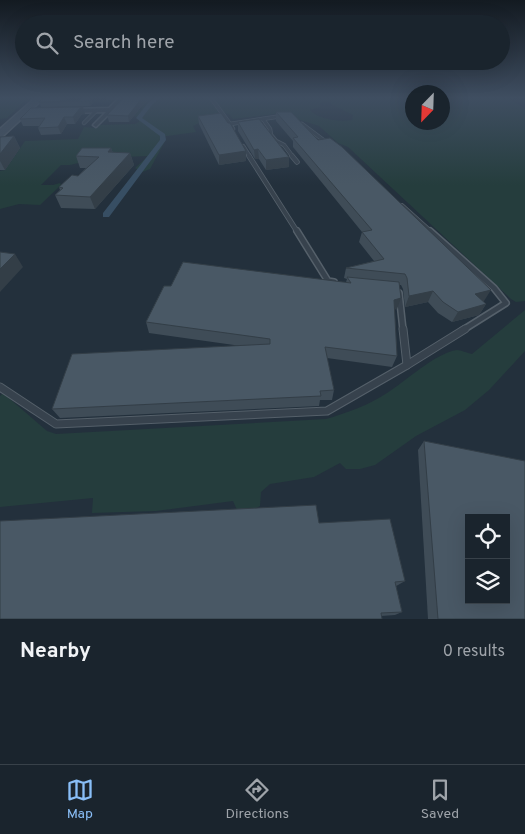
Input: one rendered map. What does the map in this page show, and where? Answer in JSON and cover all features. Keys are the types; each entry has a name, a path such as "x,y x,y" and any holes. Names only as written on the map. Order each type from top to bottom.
{"lane":[{"path":"232,127 235,132"},
{"path":"269,127 271,135 276,141 284,145 298,162"},
{"path":"305,127 316,136 333,145"},
{"path":"240,140 328,281 345,283"},
{"path":"0,387 56,424 327,411 407,365 506,303 494,288 399,204"},
{"path":"390,288 399,289 407,365"}],"green space":[{"path":"84,127 193,127 196,132 160,137 164,143 150,169 142,172 135,168 148,156 99,158 70,165 61,165 41,185 60,183 61,185 40,205 19,204 0,209 0,171 5,170 25,141 78,139"},
{"path":"320,127 405,127 405,130 450,130 450,127 525,127 525,301 516,302 511,299 348,147 338,143"},
{"path":"525,310 525,351 489,390 465,410 416,436 375,465 360,469 346,469 340,463 314,477 270,484 261,492 260,506 249,512 237,510 233,501 156,511 92,513 93,498 0,507 0,396 3,393 47,431 56,434 326,419 373,401 439,356 457,350 472,354"}],"building":[{"path":"204,127 232,127 246,151 219,155"},
{"path":"241,127 265,127 289,157 266,160 258,149 254,150"},
{"path":"289,127 305,127 318,140 330,138 342,147 491,290 475,294 486,304 458,312 443,302 433,291 409,296 405,274 346,268 384,259 362,232 372,230 293,138 298,137"},
{"path":"14,136 0,154 0,137"},
{"path":"82,148 111,148 108,152 130,153 90,197 55,195 63,188 59,187 72,175 78,176 99,157 76,156"},
{"path":"0,252 15,254 0,269"},
{"path":"183,262 351,283 347,277 399,282 401,298 394,300 397,356 325,347 334,390 320,391 321,396 52,409 72,354 270,344 270,339 146,322 164,286 171,286"},
{"path":"424,441 525,461 525,619 438,619"},
{"path":"316,505 319,523 390,519 405,581 395,582 402,612 381,613 382,619 0,619 0,521"}],"waterway":[{"path":"106,215 163,140 163,135 152,127"}]}
